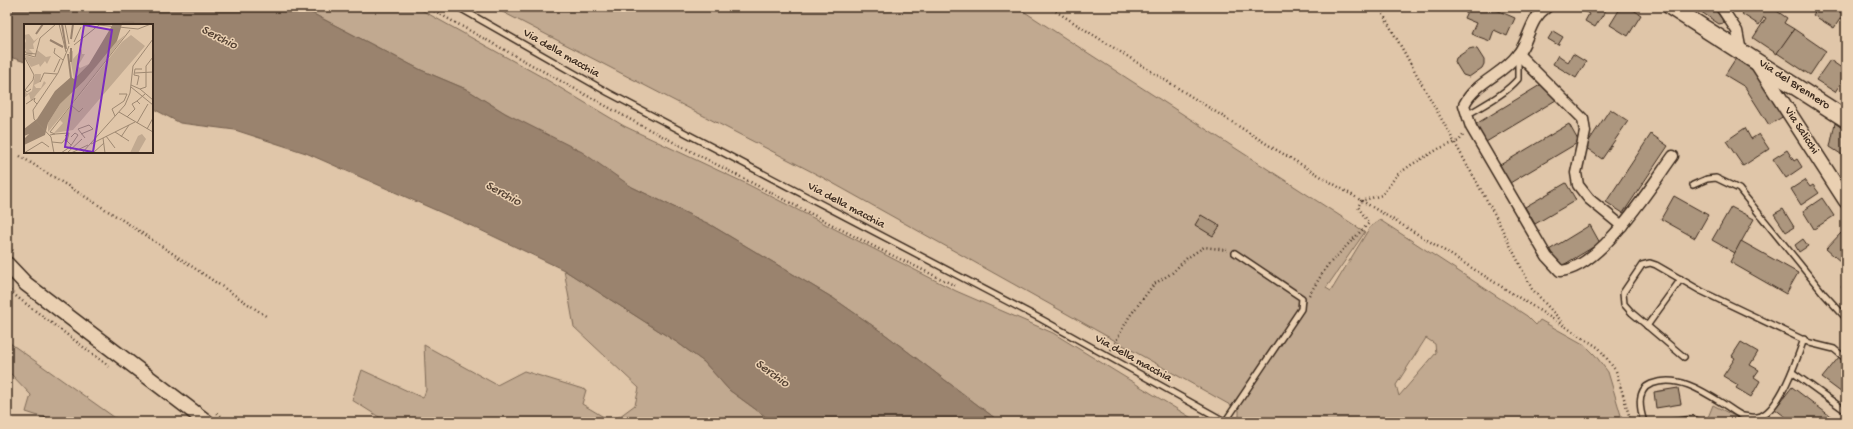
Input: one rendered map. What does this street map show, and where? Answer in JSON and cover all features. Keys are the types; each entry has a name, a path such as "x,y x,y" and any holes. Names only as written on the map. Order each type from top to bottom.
{"main road":[{"name":"Via del Brennero","path":"1671,7 1846,119"},
{"name":"Via Salicchi","path":"1756,61 1846,201"},
{"path":"7,264 26,284 207,422"}],"street":[{"path":"1547,7 1538,13 1518,54 1471,93 1464,105 1471,127 1547,257 1560,271 1565,271 1583,262 1614,237 1674,156"},
{"path":"1721,7 1737,31 1741,52"},
{"path":"1518,54 1583,119 1585,132 1576,173 1578,185 1589,199 1622,226"}],"lane":[{"name":"Via della macchia","path":"458,7 609,93 1041,319 1226,422"},
{"path":"1467,115 1498,97 1510,88 1518,79 1518,54"},
{"path":"1693,186 1707,179 1716,178 1739,189 1824,294 1846,318"},
{"path":"1226,422 1301,309 1302,298 1296,292 1235,253"},
{"path":"1684,357 1632,313 1624,304 1623,293 1642,265 1650,263 1656,264 1701,291 1804,340 1834,349 1846,359"},
{"path":"1648,326 1680,279"},
{"path":"1644,422 1640,397 1646,386 1658,382 1671,381 1697,388 1742,416 1761,416 1769,411 1788,382 1804,340"},
{"path":"1792,372 1846,411"},
{"path":"1671,422 1693,419 1700,422"}],"path":[{"path":"427,7 633,121 875,247"},
{"path":"1048,7 1270,146 1600,348 1616,371 1631,422"},
{"path":"1379,7 1495,215 1532,289 1567,328"},
{"path":"1301,309 1327,266 1369,223 1358,207 1361,201 1382,195 1397,175 1440,148 1459,141 1471,127"},
{"path":"20,156 124,221 266,316"},
{"path":"1116,341 1129,317 1154,284 1172,273 1187,258 1204,247 1224,248 1235,253"},
{"path":"7,288 116,371"}],"shaded area":[{"path":"300,7 416,7 542,77 624,126 745,183 956,291 1053,333 1198,422 1000,422 886,335 833,298 709,224 632,187 466,89 421,70"},
{"path":"493,7 1017,7 1365,232 1326,288 1331,291 1370,227 1380,220 1527,316 1536,325 1540,320 1585,345 1608,372 1623,422 1239,422 1239,410 820,176","holes":["1426,338 1435,344 1436,353 1399,396 1396,385"]},
{"path":"564,270 678,343 704,362 729,390 773,422 612,422 635,405 639,388 574,327"},
{"path":"7,341 121,422 57,422 26,412 31,395 10,373 7,376"},
{"path":"424,345 497,385 524,371 586,390 582,404 612,422 387,422 352,400 362,370 423,398 426,390"},
{"path":"1713,405 1746,422 1705,422"}],"water":[{"name":"Serchio","path":"7,7 300,7 421,70 466,89 505,113 582,152 632,187 709,224 833,298 886,335 1000,422 773,422 729,390 704,362 678,343 564,270 474,227 306,153 235,130 180,123 153,109 153,24 24,24 24,62 7,56"}],"building":[{"path":"1469,7 1492,7 1515,18 1507,36 1494,30 1490,41 1471,34 1476,23 1464,18"},
{"path":"1520,7 1535,7 1536,8 1533,13"},
{"path":"1587,7 1608,7 1595,27 1585,21 1589,14 1584,11"},
{"path":"1621,7 1629,7 1641,15 1628,36 1610,25"},
{"path":"1694,7 1713,7 1722,19 1723,23 1719,24"},
{"path":"1747,7 1771,7 1787,18 1784,23 1794,29 1777,54 1753,38 1766,18 1764,17 1759,25 1742,14"},
{"path":"1818,7 1846,7 1846,10 1834,28 1813,15"},
{"path":"1794,29 1826,51 1810,75 1777,53"},
{"path":"1553,31 1563,37 1558,45 1548,39"},
{"path":"1473,48 1477,49 1484,60 1484,64 1482,68 1469,77 1463,75 1455,62 1456,58"},
{"path":"1573,54 1586,62 1576,78 1553,64 1558,55 1568,62"},
{"path":"1736,58 1755,72 1784,116 1769,125 1745,87 1725,75"},
{"path":"1830,60 1846,71 1846,75 1835,92 1816,80"},
{"path":"1545,82 1556,100 1486,142 1476,124"},
{"path":"1610,109 1628,121 1602,159 1585,147"},
{"path":"1835,123 1846,131 1846,154 1844,156 1830,147"},
{"path":"1569,124 1579,142 1510,183 1500,165"},
{"path":"1745,128 1751,139 1759,134 1769,149 1743,166 1726,141"},
{"path":"1651,134 1668,146 1623,213 1606,202"},
{"path":"1787,150 1794,161 1797,159 1802,167 1786,178 1773,159"},
{"path":"1805,180 1810,187 1813,185 1819,193 1801,205 1791,189"},
{"path":"1566,183 1576,200 1535,224 1525,207"},
{"path":"1674,196 1708,215 1695,238 1661,219"},
{"path":"1822,198 1834,216 1814,229 1803,211"},
{"path":"1731,207 1754,219 1735,253 1712,240"},
{"path":"1783,209 1794,227 1786,232 1774,214"},
{"path":"1201,215 1220,226 1213,236 1195,225"},
{"path":"1590,225 1600,243 1560,267 1549,250"},
{"path":"1841,233 1846,238 1846,256 1841,262 1826,249"},
{"path":"1803,239 1808,246 1799,252 1795,245"},
{"path":"1741,241 1798,273 1786,294 1730,262"},
{"path":"1846,283 1846,292 1841,287"},
{"path":"1741,342 1758,352 1750,365 1759,370 1754,377 1760,381 1751,397 1736,388 1738,385 1723,376 1735,358 1732,356"},
{"path":"1839,357 1846,362 1846,396 1822,378"},
{"path":"1792,387 1838,422 1792,422 1775,409"},
{"path":"1678,388 1681,404 1656,408 1654,392"},
{"path":"1845,416 1846,422 1840,422"},
{"path":"45,417 50,419 49,422 43,422"},
{"path":"50,419 60,422 49,422"}]}
